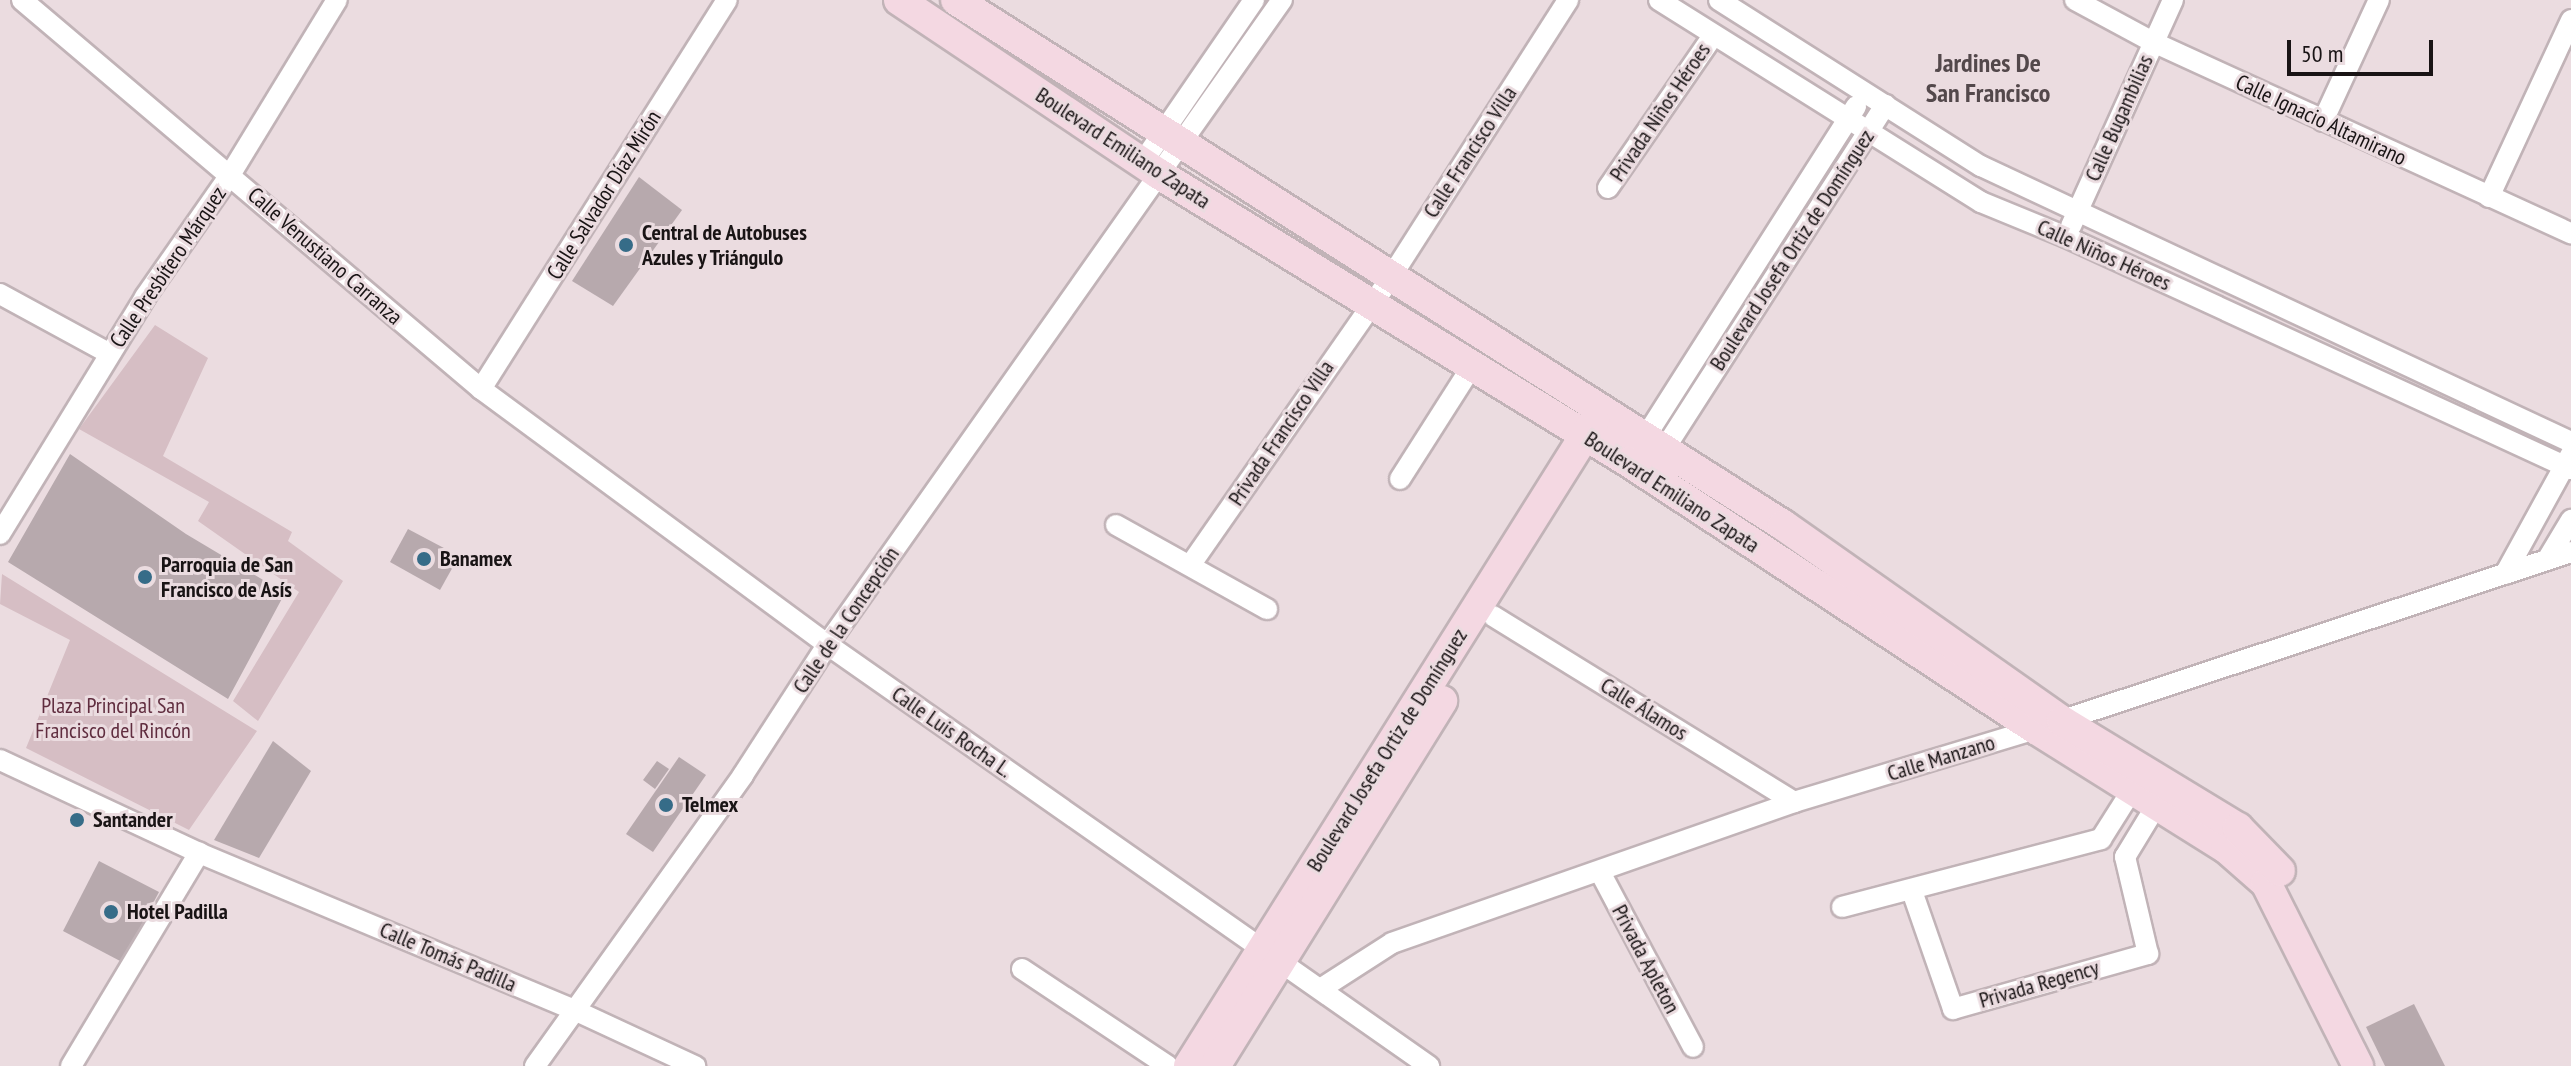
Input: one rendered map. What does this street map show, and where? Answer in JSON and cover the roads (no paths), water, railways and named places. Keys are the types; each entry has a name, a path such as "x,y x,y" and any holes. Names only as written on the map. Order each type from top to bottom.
{"street":[{"name":"Calle Venustiano Carranza","path":"22,0 481,389"},
{"name":"Calle Presbítero Márquez","path":"0,534 110,354 230,175 337,0"},
{"name":"Calle Salvador Díaz Mirón","path":"481,389 727,0"},
{"name":"Boulevard Emiliano Zapata","path":"899,0 1150,169 1370,302 2049,725 2238,828 2282,873 2378,1066"},
{"name":"Boulevard Emiliano Zapata","path":"956,0 1783,525 2144,798 2226,848 2266,883 2358,1066"},
{"path":"1172,137 1254,0"},
{"path":"1172,137 1282,0"},
{"name":"Calle Francisco Villa","path":"1370,302 1391,277 1568,0"},
{"name":"Calle Niños Héroes","path":"1659,0 1981,202 2066,237 2569,463"},
{"name":"Calle Niños Héroes","path":"1719,0 1981,166 2571,442"},
{"name":"Calle Ignacio Altamirano","path":"2075,0 2153,42 2571,233"},
{"name":"Calle Bugambilias","path":"2066,237 2173,0"},
{"path":"2323,121 2379,0"},
{"path":"2489,197 2571,20"},
{"name":"Privada Niños Héroes","path":"1608,188 1713,36"},
{"name":"Boulevard Josefa Ortiz de Domínguez","path":"1638,468 1865,93"},
{"name":"Boulevard Josefa Ortiz de Domínguez","path":"1654,442 1885,105"},
{"name":"Calle de la Concepción","path":"535,1066 572,1009 737,783 1172,137"},
{"path":"0,294 110,354"},
{"name":"Privada Francisco Villa","path":"1191,564 1370,302"},
{"path":"1400,479 1472,366"},
{"name":"Calle Luis Rocha L.","path":"481,389 828,645 1322,988 1429,1066"},
{"path":"1593,440 1609,414"},
{"name":"Boulevard Josefa Ortiz de Domínguez","path":"1189,1066 1273,955 1493,616 1593,440"},
{"name":"Boulevard Josefa Ortiz de Domínguez","path":"1215,1066 1273,955 1593,440"},
{"path":"2505,574 2569,463"},
{"path":"2547,560 2571,520"},
{"path":"1116,525 1267,609"},
{"name":"Calle Manzano","path":"1322,988 1392,943 1794,802 2049,725 2571,552"},
{"name":"Calle Álamos","path":"1493,616 1794,802"},
{"name":"Calle Tomás Padilla","path":"0,760 199,853 572,1009 695,1066"},
{"path":"1842,907 2101,839 2144,798"},
{"path":"2101,839 2125,857 2144,798"},
{"path":"71,1066 199,853"},
{"name":"Privada Regency","path":"1912,891 1953,1009 2148,954 2125,857"},
{"name":"Privada Apleton","path":"1600,872 1693,1047"},
{"path":"1022,969 1168,1066"}],"place":[{"name":"Central de Autobuses Azules y Triángulo","path":"626,245"},
{"name":"Banamex","path":"424,559"},
{"name":"Parroquia de San Francisco de Asís","path":"145,577"},
{"name":"Telmex","path":"666,805"},
{"name":"Santander","path":"77,820"},
{"name":"Hotel Padilla","path":"111,912"}],"district":[{"name":"Jardines De San Francisco","path":"1988,78"}],"park label":[{"name":"Plaza Principal San Francisco del Rincón","path":"113,718"}]}
